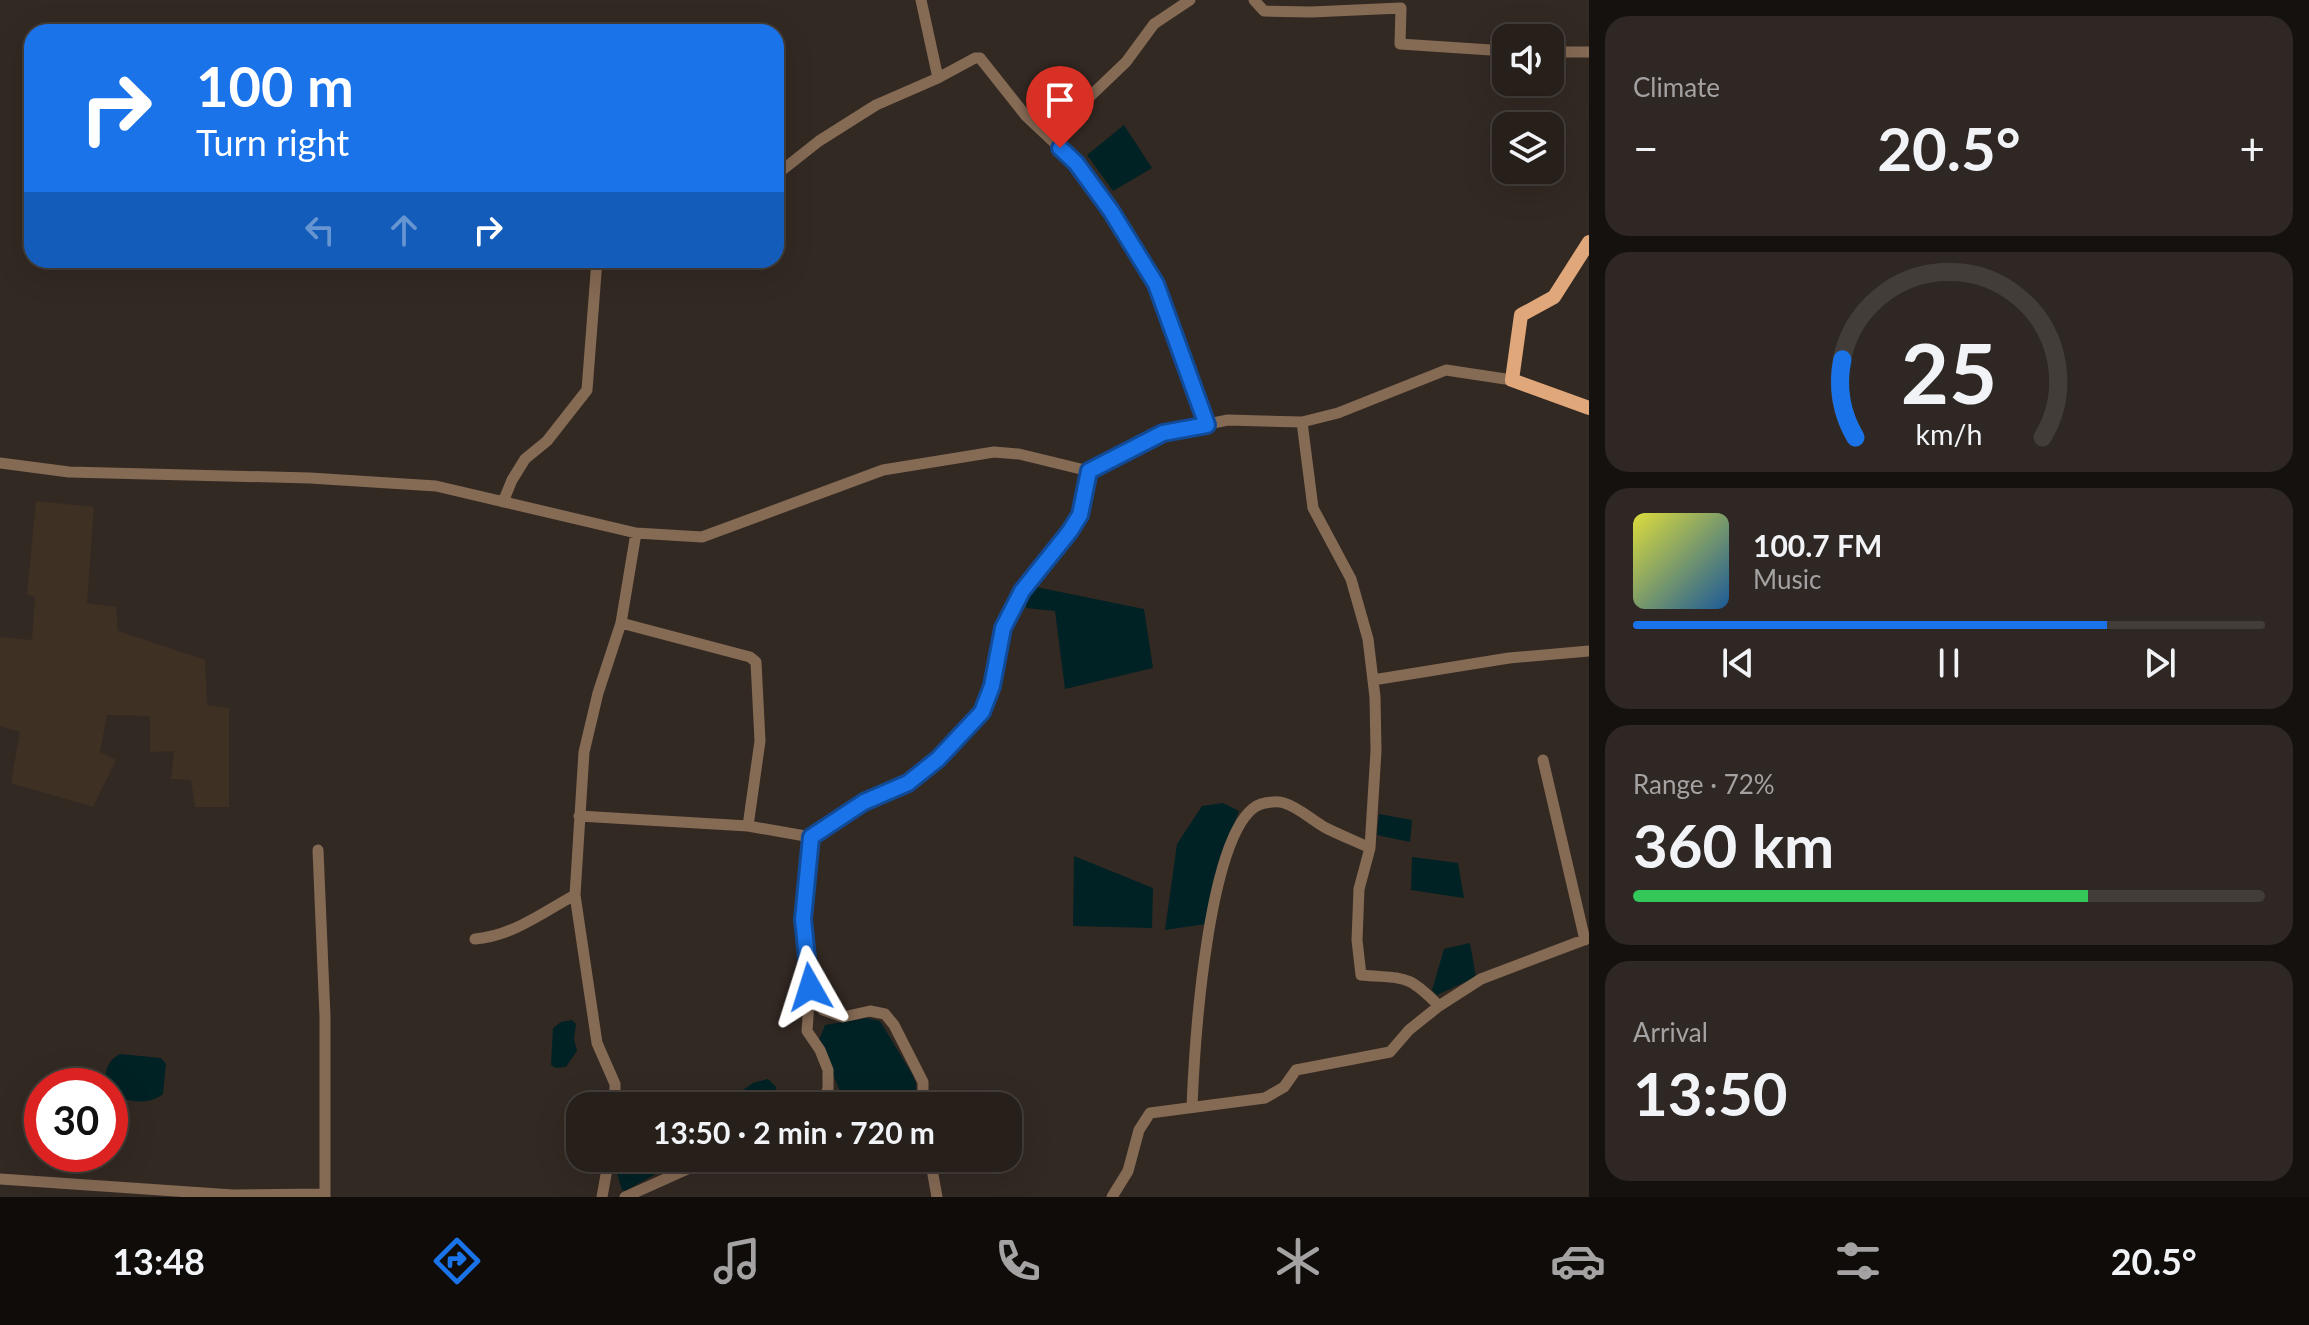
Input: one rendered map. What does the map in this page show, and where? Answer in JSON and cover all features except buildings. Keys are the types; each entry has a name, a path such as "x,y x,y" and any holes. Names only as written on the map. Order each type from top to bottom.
{"main road":[{"path":"1589,242 1554,297 1521,315 1512,380 1589,408"}],"street":[{"path":"921,0 938,78"},
{"path":"1043,132 1081,105 1126,62 1154,24 1190,0"},
{"path":"1254,0 1264,11 1336,12 1401,8 1400,44 1492,50"},
{"path":"1564,52 1589,52"},
{"path":"784,169 819,141 876,105 980,58 1026,116 1076,163 1156,284 1207,425"},
{"path":"503,502 525,459 547,441 587,390 596,268"},
{"path":"0,463 69,472 310,478 436,486 636,533 702,537 883,470 994,452 1019,454 1089,471 1163,433 1228,420 1302,422 1338,413 1446,370 1512,380"},
{"path":"1302,422 1313,508 1351,579 1368,639 1373,680 1376,751 1370,848 1359,889 1357,940 1361,975 1407,978 1418,984 1439,1006"},
{"path":"579,816 748,826 811,837 864,802 908,783 938,759 982,712 992,686 1003,628 1022,591 1080,515 1089,471"},
{"path":"615,1092 615,1084 597,1043 575,895 584,752 598,693 621,623 636,533"},
{"path":"621,623 750,657 756,662 760,741 748,826"},
{"path":"1373,680 1509,658 1589,651"},
{"path":"1112,1197 1128,1171 1139,1130 1150,1113 1265,1098 1284,1087 1296,1070 1390,1052 1409,1030 1481,979 1587,939 1543,760"},
{"path":"1192,1107 1194,1047 1213,905 1233,835 1246,813 1262,803 1283,802 1327,828 1370,848"},
{"path":"811,837 803,919 810,987 807,1031 820,1050 828,1070 827,1092"},
{"path":"0,1179 233,1195 325,1196 325,1017 318,850"},
{"path":"475,939 494,938 575,895"},
{"path":"810,987 823,1010 843,1017 870,1011 885,1014 894,1025 923,1082 923,1092"},
{"path":"602,1197 606,1172"},
{"path":"625,1197 681,1172"},
{"path":"933,1172 937,1197"}],"shaded area":[{"path":"36,501 94,507 87,603 116,607 118,631 205,660 207,705 229,708 229,807 195,807 191,780 171,779 174,751 150,752 150,716 107,715 100,752 116,760 93,807 11,783 20,732 0,726 0,637 32,640 35,597 27,594"}],"water":[{"path":"1124,125 1152,168 1113,191 1087,155"},
{"path":"1036,587 1144,609 1153,668 1065,689 1055,611 1026,608 1027,592"},
{"path":"1223,803 1239,811 1218,864 1206,924 1165,930 1177,844 1202,806"},
{"path":"1379,814 1412,820 1410,842 1377,835"},
{"path":"1074,856 1153,888 1152,928 1073,926"},
{"path":"1412,857 1458,863 1464,898 1411,890"},
{"path":"1470,943 1476,977 1437,995 1432,990 1444,949"},
{"path":"866,1018 880,1021 912,1074 916,1092 840,1092 819,1040 825,1025"},
{"path":"572,1020 576,1024 574,1039 577,1051 566,1067 556,1068 551,1065 553,1028 561,1022"},
{"path":"120,1054 161,1058 166,1064 163,1094 150,1100 128,1100 128,1068 108,1068"},
{"path":"768,1079 776,1087 776,1092 743,1092 753,1083"},
{"path":"617,1172 659,1172 625,1191"}],"route":[{"path":"810,987 803,919 811,837 864,802 908,783 938,759 982,712 992,686 1003,628 1022,591 1080,515 1089,471 1163,433 1207,425 1156,284 1111,211 1076,163 1060,148"}]}
